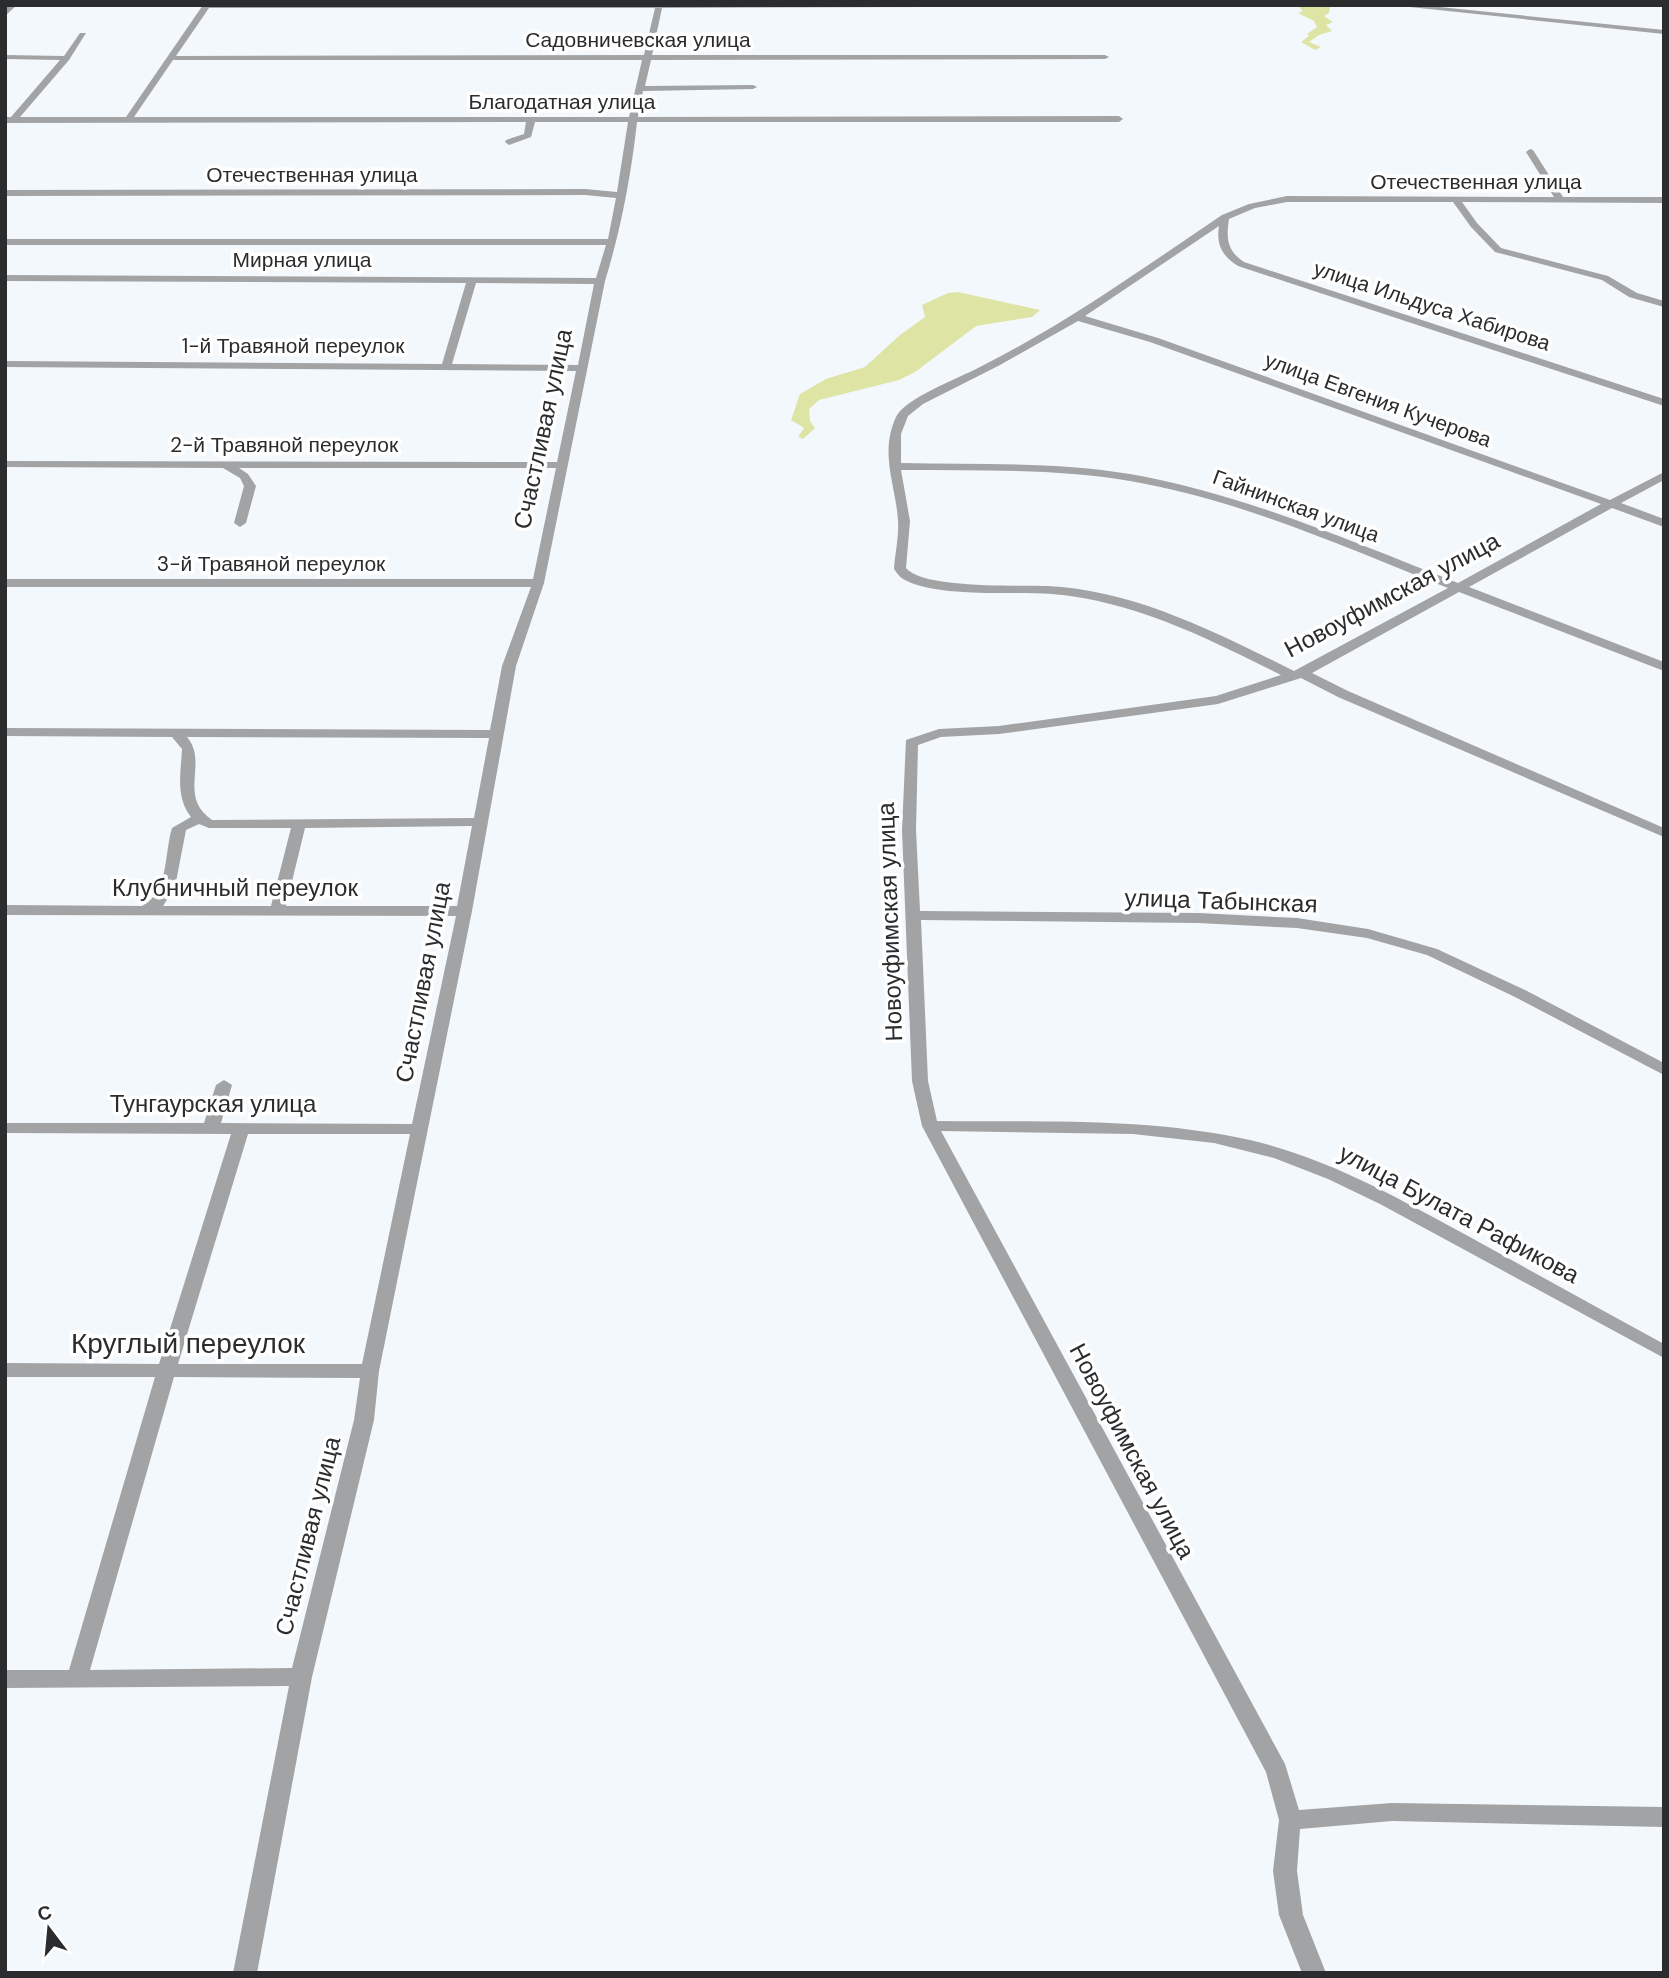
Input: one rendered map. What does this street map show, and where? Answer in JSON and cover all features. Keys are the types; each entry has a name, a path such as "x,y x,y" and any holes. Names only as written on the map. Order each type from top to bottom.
{"street":[{"path":"5,14 13,5"},
{"path":"129,120 207,6 927,5"},
{"path":"1395,5 1664,32"},
{"name":"Счастливая улица","path":"245,1973 301,1677 364,1420 370,1371 464,911 509,666 538,583 581,368 600,281 612,242 619,195 629,156 633,119 659,6"},
{"path":"9,120 83,36"},
{"path":"5,57 66,58"},
{"name":"Садовничевская улица","path":"172,58 1105,57"},
{"path":"641,89 753,87"},
{"path":"509,142 528,135 531,119"},
{"name":"Благодатная улица","path":"9,120 1119,119"},
{"path":"1530,152 1560,200"},
{"name":"Отечественная улица","path":"5,193 585,192 619,195"},
{"name":"Отечественная улица","path":"897,466 895,434 903,414 919,402 996,363 1077,317 1225,217 1252,206 1287,199 1664,200"},
{"path":"1455,199 1474,225 1498,250 1605,278 1633,295 1664,304"},
{"name":"улица Ильдуса Хабирова","path":"1225,217 1222,244 1226,254 1241,264 1664,403"},
{"path":"5,242 612,242"},
{"path":"5,294 11,278"},
{"name":"Мирная улица","path":"11,278 600,281"},
{"path":"446,367 472,281"},
{"name":"улица Евгения Кучерова","path":"1077,317 1154,340 1664,523"},
{"name":"1-й Травяной переулок","path":"5,364 581,368"},
{"name":"2-й Травяной переулок","path":"5,464 562,465"},
{"path":"223,464 248,480 249,491 240,523"},
{"path":"897,466 896,482 904,521 900,569 907,578 930,584 1063,590 1113,601 1194,629 1664,833"},
{"name":"Гайнинская улица","path":"897,466 1080,471 1142,479 1218,497 1269,513 1664,667"},
{"name":"Новоуфимская улица","path":"1290,1820 1277,1771 930,1126 920,1081 909,830 911,743 939,733 999,730 1218,700 1298,674 1461,588 1664,475"},
{"name":"3-й Травяной переулок","path":"5,583 538,583"},
{"path":"5,732 496,734"},
{"path":"176,733 189,748 186,798 200,818 209,824 481,822"},
{"path":"143,911 153,907 168,890 179,828 200,818"},
{"path":"277,911 299,824"},
{"name":"Клубничный переулок","path":"5,910 464,911"},
{"name":"улица Табынская","path":"914,915 1198,918 1297,923 1368,934 1432,952 1521,994 1664,1070"},
{"path":"211,1128 223,1086"},
{"name":"улица Булата Рафикова","path":"930,1126 1147,1130 1209,1137 1252,1146 1313,1166 1369,1190 1664,1352"},
{"name":"Тунгаурская улица","path":"5,1128 420,1129"},
{"path":"77,1678 166,1371 241,1129"},
{"name":"Круглый переулок","path":"5,1370 370,1371"},
{"path":"5,1679 301,1677"},
{"path":"1314,1973 1291,1915 1285,1871 1290,1820 1392,1812 1664,1817"}],"shaded area":[{"path":"1297,5 1330,7 1329,13 1324,16 1333,22 1326,25 1332,31 1309,42 1321,47 1315,50 1301,42 1317,27 1314,21 1298,13 1303,11"},
{"path":"958,292 1040,310 1032,317 976,326 915,372 899,380 819,400 809,409 810,421 815,428 803,439 798,437 804,428 791,420 800,394 826,379 865,367 900,335 925,317 922,305 948,293"}]}
